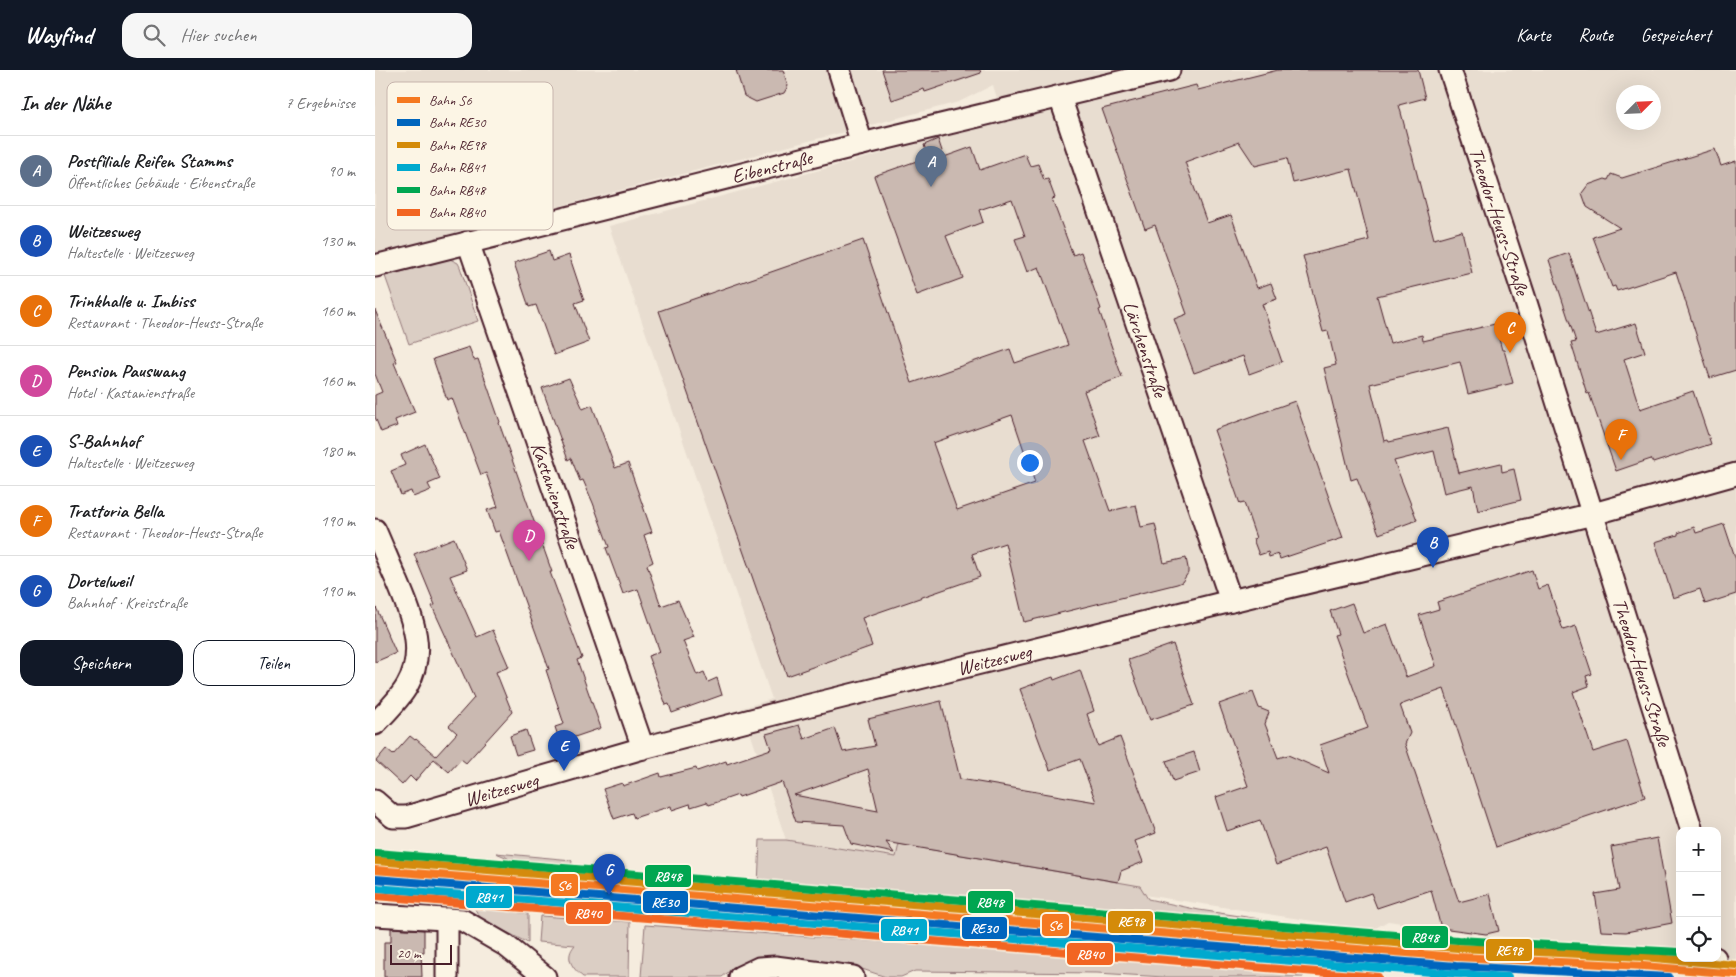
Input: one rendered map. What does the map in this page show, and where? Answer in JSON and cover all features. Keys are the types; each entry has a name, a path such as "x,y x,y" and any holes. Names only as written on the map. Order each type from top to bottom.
{"street":[{"path":"839,70 862,144"},
{"name":"Eibenstraße","path":"553,221 1169,70"},
{"name":"Theodor-Heuss-Straße","path":"1450,70 1524,296 1691,827"},
{"name":"Lärchenstraße","path":"1060,97 1231,600"},
{"name":"Eibenstraße","path":"375,266 516,230"},
{"name":"Kastanienstraße","path":"468,242 643,748"},
{"path":"1593,514 1736,474"},
{"name":"Weitzesweg","path":"375,802 393,817 400,818 643,748 782,712 1231,600 1593,514"},
{"path":"375,530 412,618 417,636 417,652 407,685 396,702 375,724"},
{"path":"375,915 462,920 505,944 545,977"},
{"path":"447,919 447,977"},
{"path":"1715,962 1717,977"},
{"path":"740,977 759,968 775,967 853,977"}],"shaded area":[{"path":"375,70 1736,70 1736,964 1718,962 1721,962 1721,827 1676,827 1676,958 1508,939 1388,921 1372,930 786,840 742,708 772,699 609,226 1004,121 993,85 959,102 553,208 553,82 387,82 387,230 467,230 375,254"},
{"path":"450,259 458,263 460,267 478,321 409,344 385,276"},
{"path":"760,840 786,840 896,857 899,844 1140,886 1148,899 1199,910 1308,926 1307,933 1156,920 1156,917 758,885"},
{"path":"496,853 572,860 571,870 518,867 508,858"},
{"path":"473,906 528,914 528,943 481,919"},
{"path":"540,916 630,922 629,977 583,977 573,966 570,958 575,945 538,942"},
{"path":"645,925 1304,972 1303,977 1164,977 1097,973 915,971 901,977 886,977 862,969 759,958 731,970 722,977 641,977"}],"building":[{"path":"736,70 783,70 788,86 784,93 756,102 744,96"},
{"path":"882,70 980,70 981,73 925,92 924,89 892,100"},
{"path":"1278,70 1418,70 1425,98 1399,105 1434,239 1462,231 1472,273 1377,296 1390,343 1422,335 1423,341 1495,324 1513,383 1468,394 1460,362 1370,384 1384,441 1388,440 1389,442 1448,428 1459,473 1501,463 1502,472 1514,469 1521,500 1478,511 1473,486 1444,493 1434,451 1394,461 1417,520 1379,534 1357,478 1351,480 1324,368 1336,365 1328,331 1323,332 1303,256 1369,240 1351,169 1293,183 1287,158 1255,166 1239,142 1185,162 1207,223 1231,215 1257,288 1271,283 1277,299 1262,304 1282,362 1249,374 1243,356 1194,373 1174,319 1187,314 1155,225 1145,229 1102,109 1196,85 1198,90"},
{"path":"938,139 944,157 972,147 980,170 1025,154 1030,166 1038,164 1044,180 1048,179 1055,198 1052,199 1073,255 1081,252 1122,377 1084,391 1100,436 1085,441 1110,511 1136,505 1141,527 1155,524 1164,563 1186,558 1188,573 1182,582 1177,584 1024,622 1005,543 972,554 980,577 862,618 872,646 787,676 659,311 863,240 912,383 1010,349 1015,363 1068,345 1039,267 1027,272 1015,239 1025,236 1012,199 979,210 983,222 946,236 963,278 917,295 874,176 928,157 924,145","holes":["1012,415 1035,483 957,510 933,443"]},
{"path":"1715,149 1721,166 1736,161 1736,370 1710,378 1676,272 1617,291 1615,286 1612,287 1593,237 1620,228 1587,207 1582,193 1588,185 1605,179 1608,180 1611,174 1622,178"},
{"path":"549,251 552,261 569,255 584,300 575,303 589,342 554,355 536,305 529,307 514,263"},
{"path":"1569,253 1596,335 1636,323 1645,352 1624,359 1640,409 1693,391 1711,444 1653,463 1651,459 1616,471 1589,393 1587,394 1571,343 1576,342 1549,260"},
{"path":"375,310 397,362 394,363 415,412 395,420 397,426 381,432 375,417 375,395 382,392 375,374"},
{"path":"469,347 474,360 478,359 552,572 550,572 582,658 577,660 601,728 560,742 555,727 564,724 546,670 549,669 499,531 495,532 487,510 498,507 486,473 481,475 452,398 447,400 433,359"},
{"path":"569,378 583,409 592,405 615,468 628,463 652,532 644,535 653,562 647,565 661,606 678,600 694,637 683,641 697,675 704,672 708,682 717,678 722,695 672,713 669,704 666,705 648,656 660,652 638,589 623,594 606,548 609,547 593,503 583,480 580,481 571,458 568,460 542,388"},
{"path":"1295,401 1343,538 1280,559 1278,554 1269,557 1268,552 1259,555 1253,539 1256,538 1244,503 1240,504 1214,430"},
{"path":"425,444 440,479 428,484 431,490 413,497 411,491 401,495 391,471 405,465 401,455"},
{"path":"1724,524 1736,560 1736,594 1705,604 1700,589 1673,598 1655,542 1678,535 1678,533 1694,527 1696,533"},
{"path":"454,538 467,570 450,576 477,637 493,630 509,667 496,672 512,712 466,763 461,759 449,772 434,759 415,781 410,776 402,785 376,761 386,749 393,755 410,736 436,756 457,733 449,726 474,698 432,606 435,605 414,554"},
{"path":"1532,570 1538,589 1548,585 1563,630 1576,626 1592,674 1586,676 1589,686 1573,692 1593,752 1627,741 1645,797 1496,847 1444,689 1400,705 1410,733 1405,744 1459,902 1490,894 1499,931 1486,934 1441,928 1431,890 1377,908 1371,893 1345,902 1326,847 1276,865 1260,820 1227,831 1216,797 1248,786 1219,704 1253,692 1259,708 1269,712 1265,724 1278,758 1288,755 1329,773 1320,745 1368,728 1334,635 1338,634 1330,611 1352,603 1363,633 1387,624 1406,677 1436,666 1419,615 1439,609 1437,602"},
{"path":"375,605 396,653 375,662"},
{"path":"1173,644 1194,705 1150,720 1128,660"},
{"path":"1080,670 1094,711 1087,714 1098,746 1120,737 1156,833 1135,841 1143,862 1121,871 1118,882 886,842 894,853 851,844 844,825 796,822 782,782 709,805 707,802 691,807 690,804 672,810 671,806 634,818 632,813 614,819 603,789 622,783 623,786 660,773 661,777 696,768 697,771 726,761 727,764 771,749 766,734 799,725 804,739 835,728 843,752 875,746 868,719 941,701 960,779 1096,802 1080,759 1050,770 1020,689 1053,677 1054,680","holes":["868,769 878,811 794,795"]},
{"path":"526,730 533,750 516,755 510,736"},
{"path":"1194,752 1200,772 1173,781 1166,761"},
{"path":"1657,838 1672,923 1626,932 1601,931 1595,894 1619,890 1611,847"},
{"path":"391,928 424,930 424,952 421,952 422,977 384,977 384,942 391,942"}],"rail line":[{"name":"RB48","path":"376,853 1458,940 1676,952"},
{"name":"RE98","path":"376,861 1458,948 1643,957 1736,965"},
{"name":"S6","path":"375,870 1457,957 1643,966 1736,974"},
{"name":"RE30","path":"375,879 1456,966 1669,977"},
{"name":"RB41","path":"375,888 1508,977"},
{"name":"RB40","path":"375,896 1378,977"}],"place":[{"name":"Postfiliale Reifen Stamms","path":"931,187"},
{"name":"Trinkhalle u. Imbiss","path":"1510,353"},
{"name":"Trattoria Bella","path":"1621,460"},
{"name":"Pension Pauswang","path":"529,561"},
{"name":"Weitzesweg","path":"1433,568"},
{"name":"S-Bahnhof","path":"564,771"},
{"name":"Dortelweil","path":"609,895"}]}
